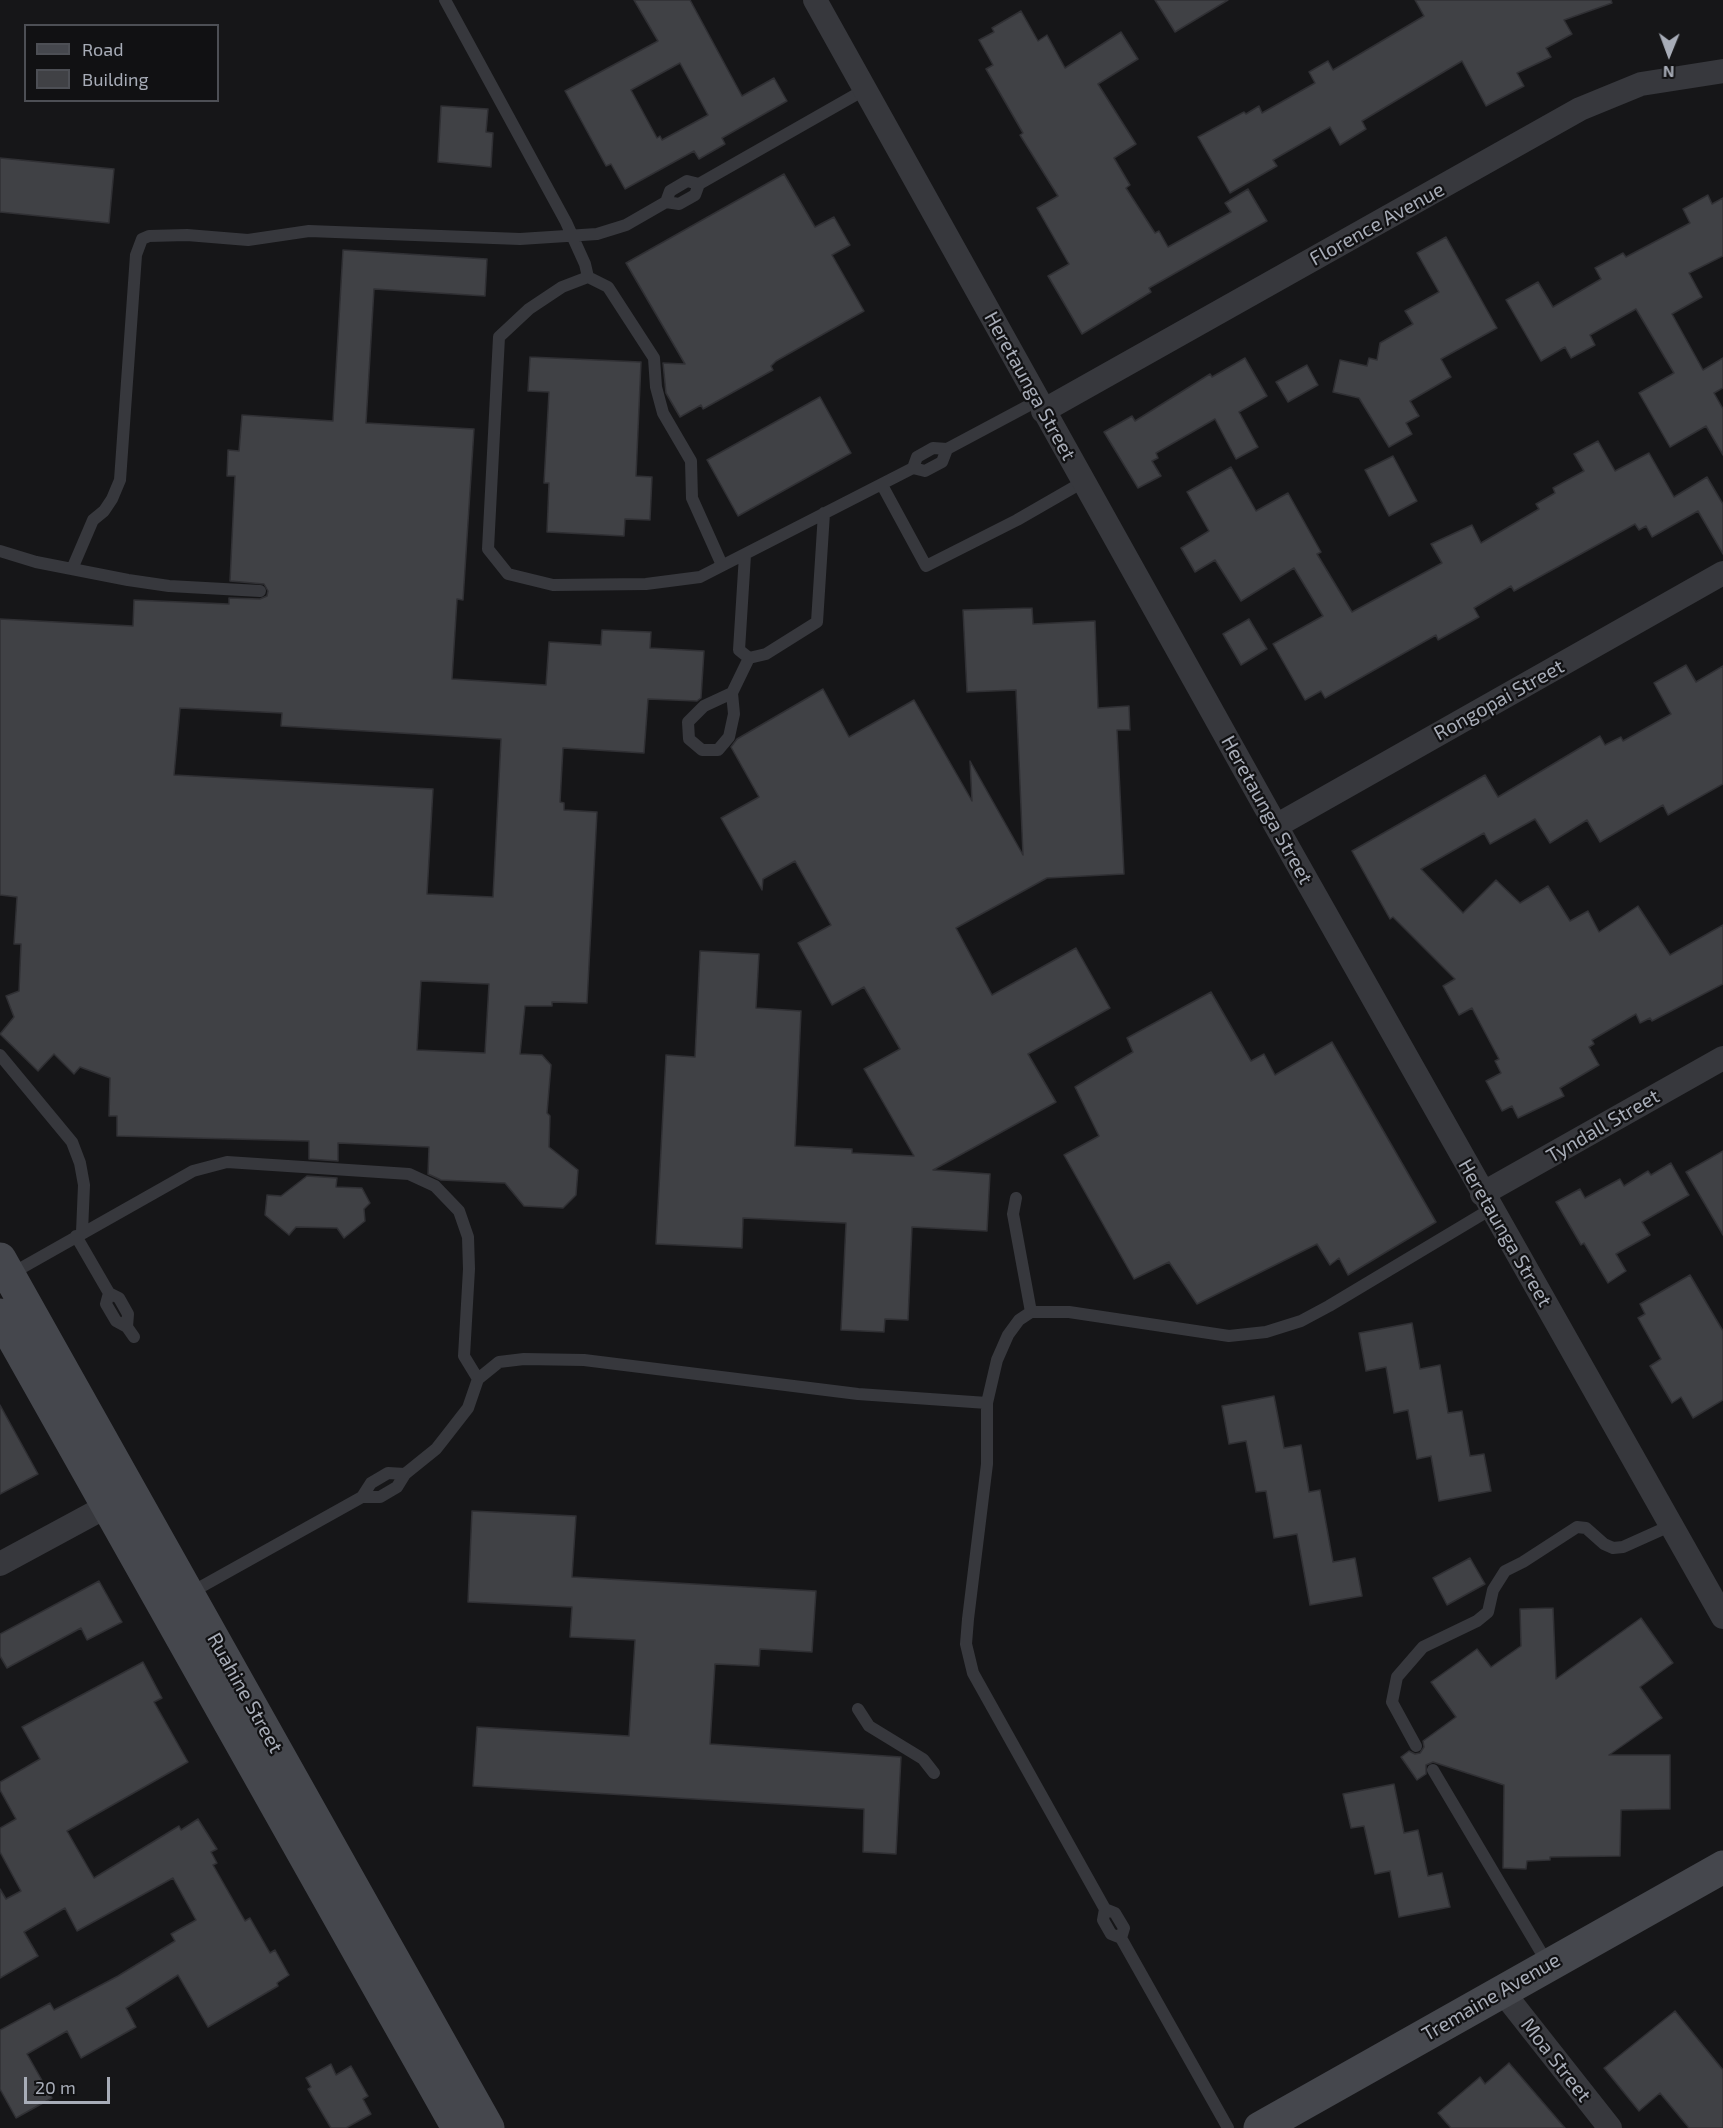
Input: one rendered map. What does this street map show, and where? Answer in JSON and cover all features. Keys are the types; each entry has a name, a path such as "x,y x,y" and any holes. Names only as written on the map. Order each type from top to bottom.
{"main road":[{"name":"Ruahine Street","path":"3,1271 119,1500 488,2128"},
{"name":"Ruahine Street","path":"0,1315 119,1500"},
{"name":"Ruahine Street","path":"176,1600 458,2128"},
{"name":"Tremaine Avenue","path":"1260,2128 1723,1867"}],"street":[{"name":"Heretaunga Street","path":"815,0 1040,406 1723,1617"},
{"name":"Florence Avenue","path":"1040,406 1580,109 1641,84 1723,71"},
{"name":"Rongopai Street","path":"1276,826 1723,573"},
{"name":"Tyndall Street","path":"1487,1202 1723,1058"},
{"path":"0,1564 119,1500"},
{"name":"Moa Street","path":"1502,1991 1610,2128"}],"lane":[{"path":"445,0 502,108 513,121 573,238 588,277 608,287 654,358 656,387 663,413 691,461 692,498 722,564"},
{"path":"72,569 93,520 108,505 120,480 136,255 142,239 149,236 187,235 248,240 309,231 520,239 573,238 626,225 666,202 670,191 687,181 699,184 864,90"},
{"path":"588,277 562,287 529,309 499,337 489,549 508,574 553,585 646,584 700,577 913,468 918,457 933,448 947,449 1040,406"},
{"path":"882,485 926,566 1017,520 1083,482"},
{"path":"749,658 766,654 817,622 824,513"},
{"path":"0,551 72,569 169,586 260,591"},
{"path":"745,555 739,650 749,658"},
{"path":"732,693 704,706 688,722 689,739 702,750 718,750 729,737 734,714 732,693 749,658"},
{"path":"0,1055 72,1142 80,1163 84,1185 79,1234 109,1293 106,1304 116,1321 131,1332"},
{"path":"3,1271 79,1234 193,1171 227,1162 409,1174 435,1186 459,1210 468,1237 469,1269 464,1356 478,1379"},
{"path":"1016,1198 1013,1204 1013,1214 1031,1312"},
{"path":"1228,2128 1121,1938 1111,1935 1103,1920 1105,1909 973,1673 966,1644 967,1627 987,1464 987,1403 997,1360 1008,1335 1019,1320 1031,1312 1069,1312 1229,1336 1266,1332 1301,1321 1329,1306 1487,1202"},
{"path":"176,1600 362,1497 371,1483 388,1473 405,1474 436,1449 468,1408 478,1379 499,1362 524,1359 584,1360 858,1394 987,1403"},
{"path":"1416,1746 1392,1702 1397,1677 1407,1662 1423,1647 1477,1621 1488,1612 1493,1590 1499,1577 1505,1571 1523,1563 1577,1527 1586,1528 1604,1544 1613,1548 1623,1547 1672,1525"},
{"path":"858,1709 869,1726 916,1755 934,1773"},
{"path":"1432,1770 1548,1965"}],"building":[{"path":"634,0 690,0 742,96 774,78 787,101 722,138 725,144 699,159 694,151 625,189 611,164 606,166 565,91 658,41","holes":["680,63 708,115 662,140 660,136 657,138 631,90"]},
{"path":"1155,0 1228,0 1175,32"},
{"path":"1415,0 1611,0 1612,3 1564,20 1572,34 1546,48 1551,57 1517,73 1524,86 1486,106 1462,61 1362,121 1366,129 1340,145 1330,127 1273,160 1277,166 1230,193 1198,137 1259,106 1262,113 1315,83 1309,72 1328,61 1333,70 1424,16"},
{"path":"1021,11 1038,41 1047,35 1065,68 1121,32 1138,59 1098,84 1136,144 1114,158 1130,185 1126,188 1155,233 1159,231 1168,247 1231,212 1225,203 1248,189 1267,221 1149,288 1151,292 1082,334 1048,276 1069,264 1037,208 1058,196 1020,135 1023,133 986,69 993,65 979,40 994,32 992,28"},
{"path":"441,106 488,109 486,132 493,133 491,167 438,162"},
{"path":"0,158 114,169 109,223 0,212"},
{"path":"784,174 815,227 834,217 850,245 832,255 864,311 776,361 771,366 773,370 703,409 701,405 680,417 666,393 663,363 685,364 626,263"},
{"path":"1708,195 1712,204 1723,198 1723,256 1689,273 1702,297 1672,314 1703,370 1723,358 1723,388 1714,393 1723,409 1723,455 1706,426 1670,447 1639,393 1674,373 1636,309 1590,335 1595,345 1571,358 1565,347 1541,361 1506,300 1538,282 1553,307 1601,279 1595,268 1623,253 1626,257 1690,223 1683,209"},
{"path":"1446,237 1497,328 1441,359 1451,377 1410,401 1419,416 1406,423 1412,434 1389,447 1359,398 1333,392 1340,360 1367,366 1369,358 1377,360 1380,343 1413,324 1405,311 1439,292 1417,253"},
{"path":"343,250 487,259 485,296 374,289 366,423 474,429 463,600 457,599 452,679 546,685 549,642 601,645 602,630 651,632 650,648 704,651 701,698 697,701 648,699 644,753 563,748 560,802 564,803 564,810 597,812 587,1003 552,1002 552,1006 525,1006 520,1054 542,1055 551,1065 547,1113 550,1116 549,1147 578,1170 576,1195 563,1208 524,1206 505,1183 441,1180 428,1174 429,1147 338,1143 338,1161 309,1159 309,1141 117,1136 117,1116 109,1116 110,1078 80,1067 74,1074 54,1054 38,1071 0,1034 14,1017 6,996 19,991 21,944 14,944 17,897 0,895 0,619 133,626 134,600 229,604 229,598 260,599 267,596 268,591 264,584 230,581 235,476 227,476 228,450 239,451 242,415 333,421","holes":["180,708 282,713 281,726 501,739 493,897 427,894 433,789 174,775","421,981 489,984 485,1053 417,1050"]},
{"path":"530,357 641,362 636,476 652,477 650,520 625,519 624,536 547,532 549,483 544,483 549,392 528,391"},
{"path":"1245,358 1267,396 1239,412 1258,447 1236,459 1215,419 1156,453 1158,458 1152,461 1161,476 1138,488 1104,432 1132,416 1135,421 1210,374 1212,377"},
{"path":"1307,365 1318,385 1288,402 1276,382"},
{"path":"820,397 851,453 738,516 707,460"},
{"path":"1598,441 1615,471 1649,453 1674,497 1707,477 1723,504 1723,554 1698,511 1652,537 1646,526 1639,530 1635,524 1514,591 1511,586 1474,608 1479,617 1438,640 1436,635 1325,698 1321,691 1305,700 1273,644 1323,616 1294,568 1241,601 1215,560 1195,572 1181,548 1209,531 1187,492 1231,467 1256,511 1288,493 1321,552 1317,554 1352,612 1442,563 1431,544 1472,525 1481,543 1539,509 1536,504 1555,493 1553,488 1584,471 1574,454"},
{"path":"1393,456 1417,501 1389,516 1365,470"},
{"path":"1032,608 1033,624 1095,621 1098,708 1129,706 1130,730 1117,730 1124,874 1047,878 956,928 992,995 1076,948 1110,1008 1028,1054 1056,1102 933,1170 990,1174 987,1231 912,1227 908,1320 885,1319 884,1332 841,1330 846,1223 743,1218 742,1248 656,1244 666,1055 695,1057 700,951 759,954 756,1008 801,1011 795,1146 852,1149 852,1153 914,1156 864,1069 900,1049 864,987 832,1005 798,943 831,925 795,861 763,879 762,890 721,818 759,797 731,747 737,739 823,689 849,737 914,700 972,801 970,761 1023,855 1016,690 967,692 963,610"},
{"path":"1249,619 1267,649 1241,665 1223,634"},
{"path":"1686,665 1696,682 1723,666 1723,784 1668,815 1663,805 1600,842 1587,820 1550,843 1535,819 1490,844 1484,833 1421,869 1463,913 1496,880 1520,903 1548,886 1570,921 1588,911 1599,932 1638,906 1670,955 1723,925 1723,984 1652,1021 1650,1018 1640,1023 1636,1014 1592,1040 1594,1044 1589,1047 1599,1065 1560,1088 1564,1096 1518,1118 1512,1106 1502,1111 1486,1081 1501,1073 1495,1061 1499,1059 1472,1008 1459,1015 1443,986 1455,979 1393,917 1390,919 1352,851 1485,775 1498,797 1600,736 1605,745 1621,737 1623,741 1671,714 1654,683"},
{"path":"1211,992 1251,1061 1264,1054 1275,1075 1332,1042 1436,1222 1348,1275 1339,1258 1330,1265 1317,1244 1197,1304 1169,1262 1134,1279 1064,1155 1099,1136 1075,1087 1133,1052 1127,1038"},
{"path":"1723,1151 1723,1235 1686,1172"},
{"path":"1671,1163 1689,1195 1642,1222 1650,1235 1616,1254 1626,1271 1608,1283 1584,1243 1581,1245 1556,1202 1580,1189 1585,1198 1620,1179 1624,1186 1648,1171 1651,1175"},
{"path":"307,1176 337,1178 336,1187 362,1188 370,1203 364,1209 365,1221 344,1238 337,1228 296,1227 289,1235 265,1215 267,1195 281,1196"},
{"path":"1690,1275 1723,1331 1723,1400 1693,1418 1681,1397 1672,1403 1650,1366 1661,1359 1638,1318 1645,1314 1640,1304"},
{"path":"1412,1323 1420,1369 1440,1365 1448,1413 1462,1411 1470,1456 1484,1454 1491,1491 1439,1501 1431,1456 1417,1459 1408,1410 1394,1413 1386,1367 1366,1371 1359,1333"},
{"path":"1274,1396 1284,1448 1301,1445 1309,1492 1320,1490 1333,1562 1355,1558 1362,1596 1310,1605 1297,1534 1274,1538 1266,1491 1256,1492 1246,1441 1229,1444 1222,1406"},
{"path":"0,1405 38,1474 0,1494"},
{"path":"472,1511 576,1516 572,1577 816,1591 812,1652 760,1649 759,1666 715,1664 710,1744 901,1757 896,1854 863,1852 864,1809 473,1786 477,1727 629,1736 635,1640 570,1637 572,1607 468,1602"},
{"path":"1470,1558 1485,1584 1447,1605 1433,1578"},
{"path":"99,1581 122,1622 87,1640 81,1628 7,1668 0,1656 0,1634"},
{"path":"1553,1608 1556,1679 1641,1618 1673,1663 1640,1687 1662,1718 1609,1755 1670,1755 1670,1809 1621,1810 1620,1856 1550,1857 1550,1860 1527,1861 1526,1869 1503,1868 1504,1785 1433,1762 1426,1765 1426,1774 1417,1780 1401,1757 1409,1751 1415,1754 1420,1753 1424,1747 1423,1741 1456,1717 1431,1682 1477,1649 1491,1667 1521,1646 1520,1609"},
{"path":"143,1662 162,1698 154,1702 188,1762 67,1831 94,1878 179,1826 181,1830 198,1819 217,1849 211,1852 217,1863 213,1865 245,1921 250,1918 270,1953 275,1950 289,1975 277,1983 278,1986 208,2027 178,1975 126,2008 136,2027 81,2058 67,2031 27,2054 52,2098 16,2118 0,2089 0,2030 50,2003 54,2010 118,1976 175,1941 171,1934 196,1920 173,1878 77,1931 65,1908 24,1932 38,1956 0,1978 0,1889 6,1899 21,1891 0,1852 0,1828 16,1819 0,1790 0,1782 40,1759 22,1727"},
{"path":"1394,1784 1404,1833 1418,1830 1428,1876 1442,1873 1450,1907 1399,1917 1390,1871 1375,1874 1364,1826 1351,1828 1343,1794"},
{"path":"1675,2011 1723,2070 1723,2128 1689,2128 1660,2093 1639,2111 1604,2068"},
{"path":"1509,2063 1565,2128 1451,2128 1438,2113 1480,2077 1485,2084"},
{"path":"331,2064 336,2075 351,2066 368,2096 363,2099 371,2114 346,2128 331,2128 308,2089 311,2087 306,2078"}]}
